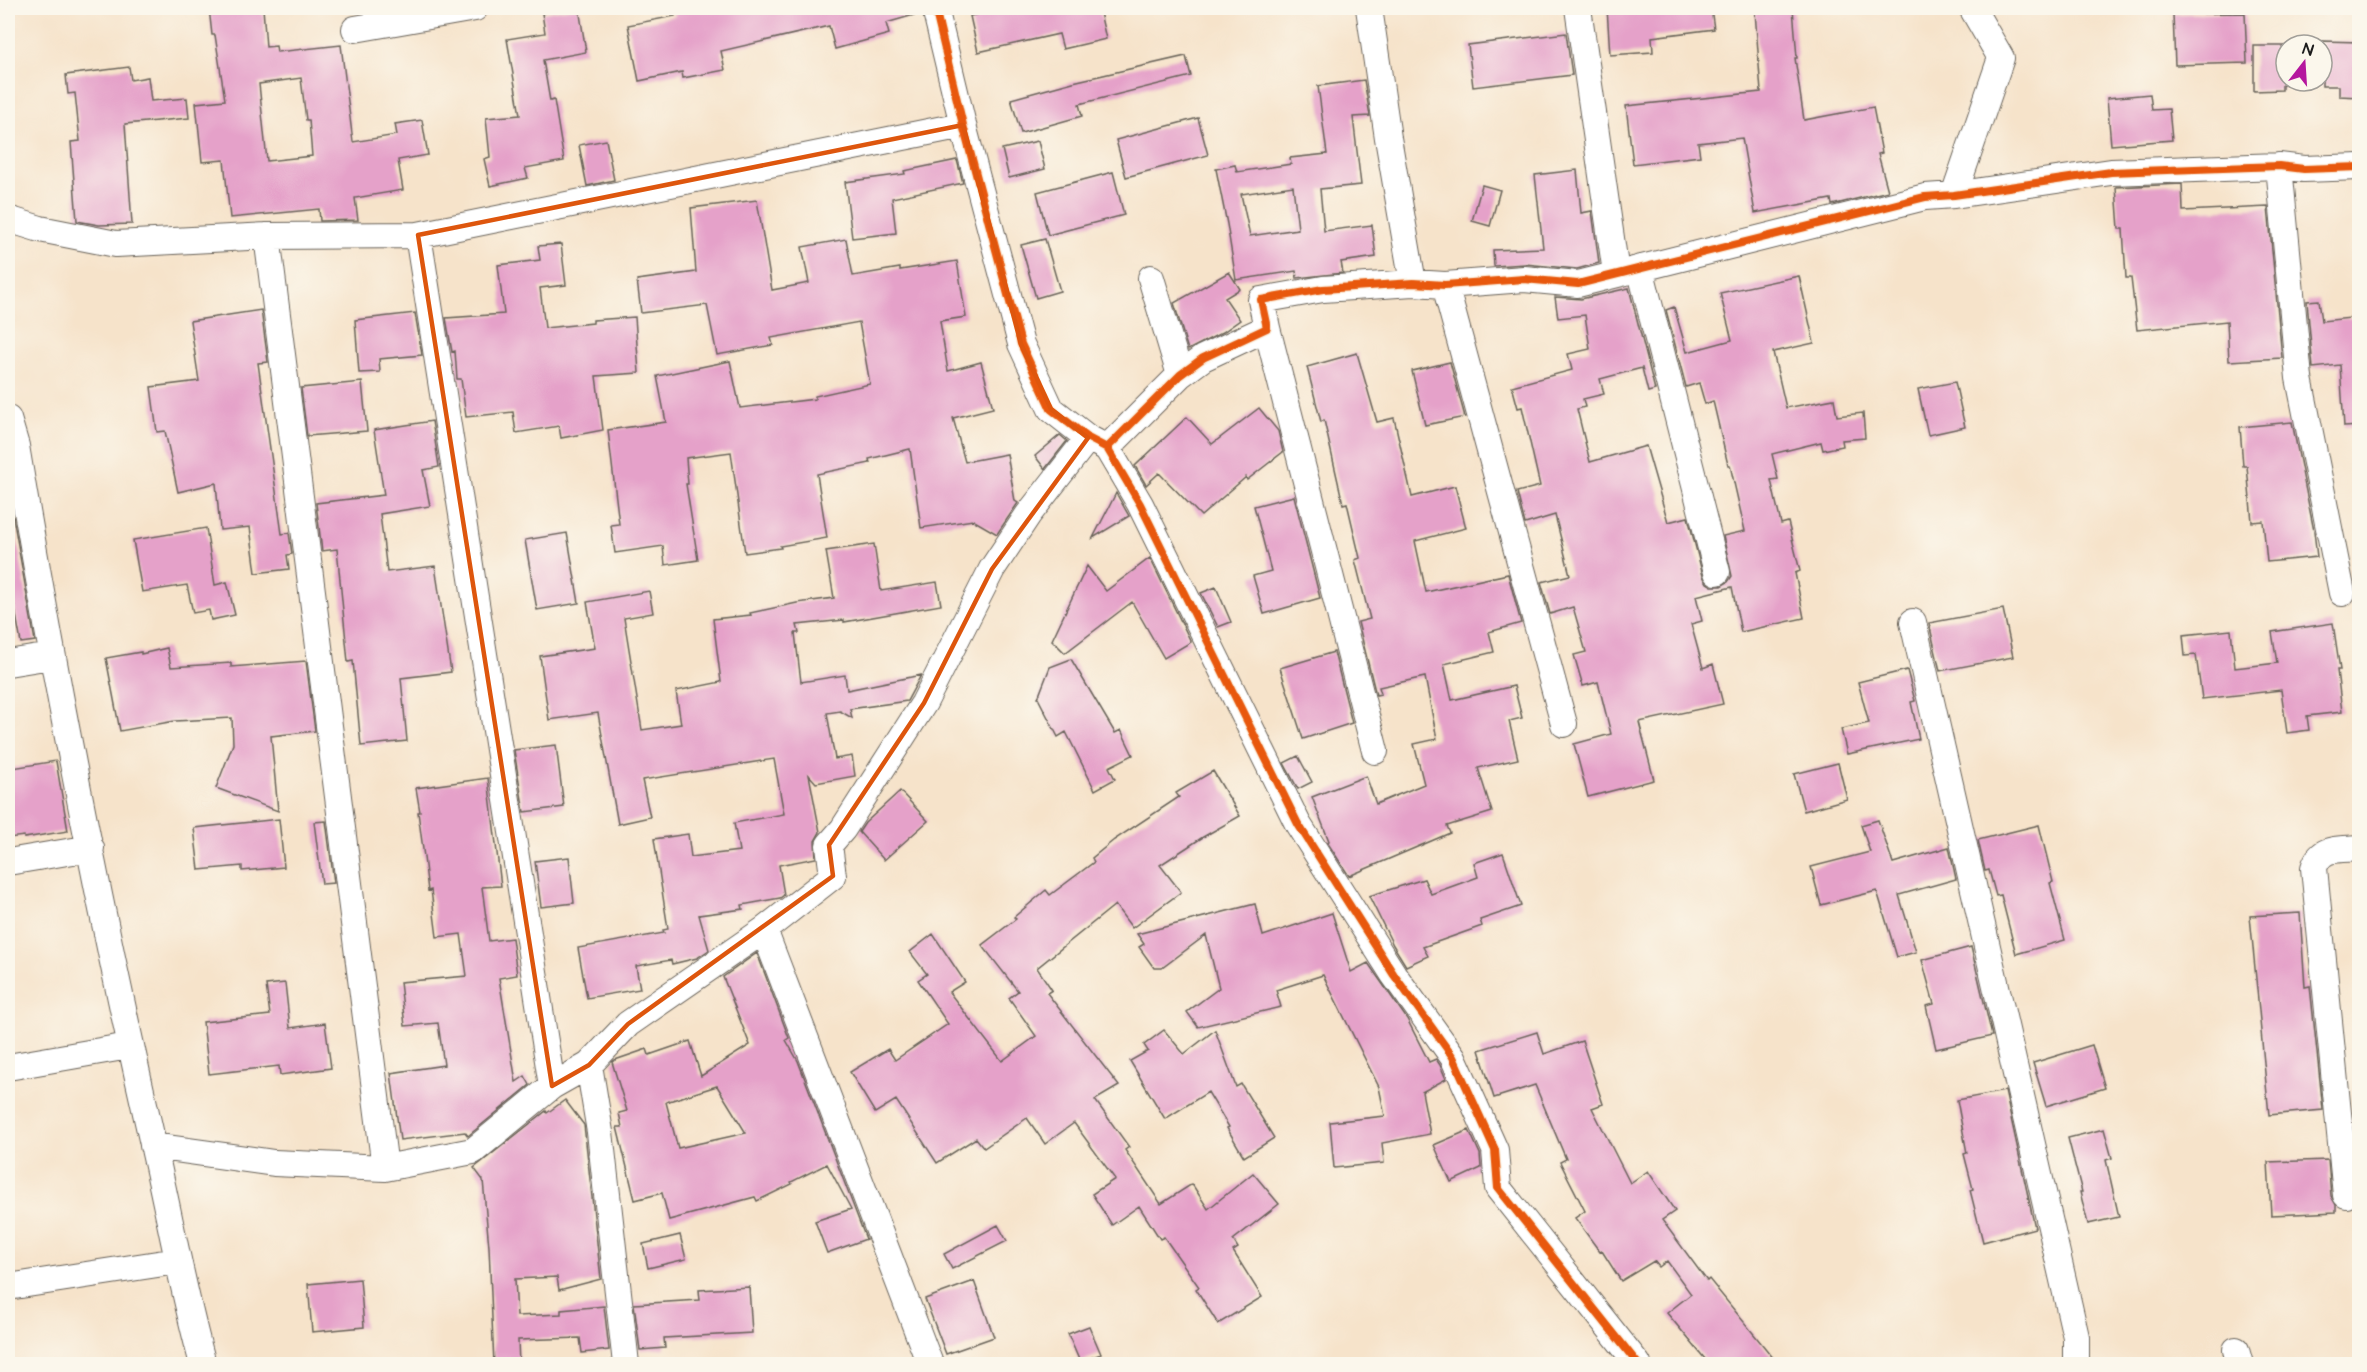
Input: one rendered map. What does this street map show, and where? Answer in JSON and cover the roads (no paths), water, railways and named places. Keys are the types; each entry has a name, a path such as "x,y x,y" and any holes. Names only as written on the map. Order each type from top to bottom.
{"street":[{"path":"355,29 475,8"},
{"path":"935,8 1021,344 1051,409 1097,443 1140,504 1298,824 1394,975 1453,1057 1495,1150 1498,1188 1638,1365"},
{"path":"1369,8 1413,283"},
{"path":"1578,8 1628,271 1717,572"},
{"path":"1954,195 2001,58 1972,8"},
{"path":"8,219 40,229 116,244 267,237 418,235 963,124"},
{"path":"2279,166 2299,378 2342,593"},
{"path":"1374,752 1261,300 1323,289 1413,283 1445,285 1524,279 1578,284 1925,197 1954,195 2111,172 2279,166 2304,169 2360,167"},
{"path":"418,235 552,1086"},
{"path":"267,237 385,1168"},
{"path":"1151,278 1180,375"},
{"path":"1445,285 1564,724"},
{"path":"153,1146 274,1163 385,1168 473,1151 552,1086 589,1065 628,1024 764,930 833,876 830,845 843,829 924,703 992,569 1028,515 1097,443 1180,375 1203,358 1267,328"},
{"path":"8,419 51,657 129,1046 153,1146 187,1309 203,1365"},
{"path":"1913,622 2076,1337 2076,1365"},
{"path":"8,663 51,657"},
{"path":"8,861 91,848"},
{"path":"2346,1196 2314,868 2317,858 2326,851 2360,848"},
{"path":"764,930 930,1365"},
{"path":"8,1066 129,1046"},
{"path":"589,1065 600,1132 626,1365"},
{"path":"8,1287 177,1261"}]}
